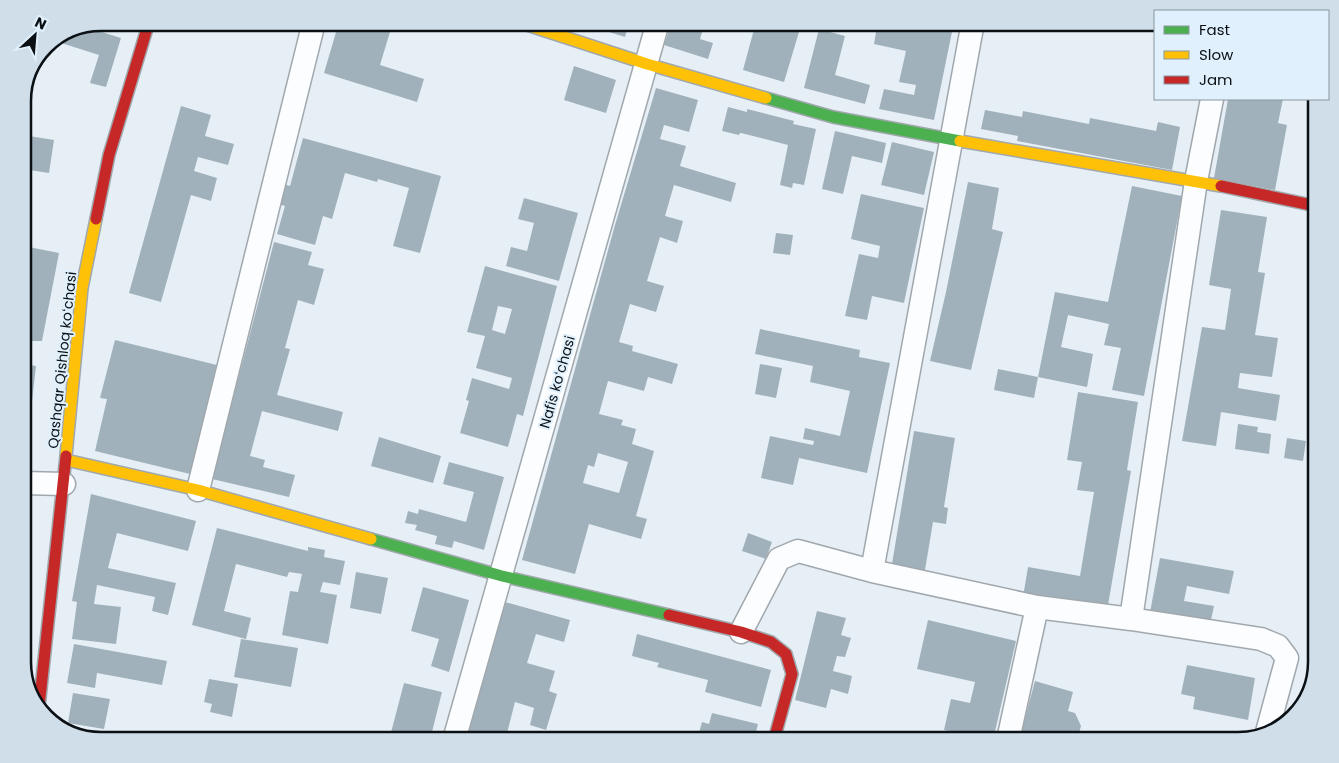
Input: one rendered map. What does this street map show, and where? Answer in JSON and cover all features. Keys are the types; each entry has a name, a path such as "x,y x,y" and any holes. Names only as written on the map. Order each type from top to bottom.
{"street":[{"name":"Qashqar Qishloq koʻchasi","path":"40,695 64,484 82,288 92,231 109,155 146,31"},
{"path":"198,490 312,31"},
{"path":"546,31 647,64 833,117 951,140 1196,181 1308,204"},
{"name":"Nafis koʻchasi","path":"456,732 656,31"},
{"path":"872,570 971,31"},
{"path":"1131,619 1196,181 1212,100"},
{"path":"66,460 198,490 502,576 741,632 771,642 786,654 792,674 776,732"},
{"path":"31,483 64,484"},
{"path":"741,632 779,559 798,551 872,570 1037,607 1261,639 1278,646 1287,658 1270,723"},
{"path":"1010,732 1037,607"}],"building":[{"path":"99,31 121,38 106,87 90,83 99,55 62,43 74,37"},
{"path":"336,31 390,31 380,65 424,79 417,102 324,73"},
{"path":"606,31 627,31 625,37"},
{"path":"669,31 702,31 700,39 713,43 708,59 664,45"},
{"path":"754,31 799,31 784,82 743,70"},
{"path":"818,31 845,36 835,75 870,85 865,104 804,88"},
{"path":"876,31 952,31 934,120 879,109 884,89 914,95 916,85 899,82 906,51 874,44"},
{"path":"574,66 616,80 606,113 564,100"},
{"path":"656,88 698,100 689,132 664,125 660,139 686,146 680,166 736,183 731,202 674,185 665,216 683,221 677,243 660,237 647,281 664,286 656,312 630,304 619,342 633,346 632,351 678,364 672,384 648,377 644,391 608,381 599,414 623,420 621,425 636,429 632,444 654,451 636,516 647,519 641,539 589,524 575,574 522,560 615,225","holes":["598,453 628,462 619,493 583,483 588,465 594,467"]},
{"path":"1228,100 1283,100 1278,123 1287,125 1275,190 1214,178"},
{"path":"181,106 211,115 205,136 234,144 228,165 198,157 194,171 217,178 211,201 191,195 161,302 129,293"},
{"path":"728,107 747,112 747,109 794,121 793,124 816,129 804,185 793,183 792,188 780,185 788,145 741,133 739,135 722,131"},
{"path":"985,110 1022,117 1023,111 1089,124 1090,118 1156,131 1158,122 1180,127 1172,170 1017,141 1018,136 981,129"},
{"path":"835,131 886,143 882,163 852,156 843,194 822,189"},
{"path":"31,136 54,140 49,173 31,170"},
{"path":"303,138 441,176 420,253 393,246 409,188 378,179 377,182 345,173 332,219 323,216 315,245 277,234 285,206 275,203 280,183 290,186"},
{"path":"892,142 934,152 924,195 881,185"},
{"path":"968,182 999,188 992,229 1003,232 971,370 930,361"},
{"path":"1132,186 1182,196 1144,396 1112,390 1121,348 1104,345 1109,324 1068,315 1061,347 1093,354 1087,387 1038,377 1055,292 1108,302"},
{"path":"861,194 924,208 904,303 872,296 867,320 845,316 859,254 878,258 880,246 851,239"},
{"path":"524,198 578,213 559,281 506,266 511,247 527,251 534,223 518,219"},
{"path":"1221,210 1267,217 1258,272 1265,273 1255,335 1278,338 1272,377 1240,373 1238,388 1280,395 1276,421 1221,412 1216,446 1182,441 1202,327 1225,330 1231,289 1209,285"},
{"path":"776,233 793,235 790,255 773,253"},
{"path":"274,242 312,252 308,265 324,269 314,305 298,300 285,348 290,349 277,395 343,412 338,431 262,411 250,456 265,460 263,467 295,475 289,497 212,479"},
{"path":"31,247 59,253 42,341 31,341"},
{"path":"485,266 557,286 523,416 517,414 508,447 460,433 469,401 466,400 472,378 509,389 512,378 476,368 485,336 467,332","holes":["498,306 512,309 505,334 492,330"]},
{"path":"760,329 860,350 859,357 890,363 867,473 799,458 793,485 761,478 770,436 813,445 814,441 803,439 805,428 840,436 850,391 810,382 813,366 755,354"},
{"path":"115,340 217,365 190,474 95,451 107,399 100,398"},
{"path":"760,364 782,368 776,398 755,394"},
{"path":"31,365 36,366 31,410"},
{"path":"998,369 1038,377 1034,398 994,390"},
{"path":"1078,392 1138,402 1127,470 1131,471 1107,611 1023,597 1028,567 1080,576 1094,492 1077,490 1082,462 1067,460"},
{"path":"1238,424 1258,427 1257,432 1271,434 1269,454 1235,449"},
{"path":"914,431 955,438 944,507 948,508 946,524 933,522 924,576 891,570"},
{"path":"379,437 441,456 433,483 371,466"},
{"path":"1287,438 1306,441 1303,461 1284,458"},
{"path":"449,462 504,477 484,550 454,541 452,548 435,544 437,536 415,530 417,525 405,523 408,511 418,514 419,509 466,522 474,492 443,484"},
{"path":"91,494 196,521 188,551 117,533 108,568 176,583 168,615 152,611 155,597 97,585 94,604 121,607 116,644 72,639 77,602 72,601"},
{"path":"217,528 308,551 308,547 325,550 324,557 345,561 340,585 323,582 320,592 337,595 328,644 282,635 290,591 298,592 302,574 289,572 287,577 236,564 224,611 251,618 246,639 192,625"},
{"path":"748,533 772,542 766,559 742,551"},
{"path":"1160,558 1234,571 1229,594 1187,586 1184,601 1214,606 1209,629 1149,618"},
{"path":"356,572 388,578 381,614 350,608"},
{"path":"423,587 469,600 449,672 431,666 439,639 411,631"},
{"path":"505,602 570,620 564,642 536,634 527,663 555,671 549,691 557,694 546,730 530,725 534,708 515,702 507,732 468,732"},
{"path":"817,611 846,618 841,635 851,638 845,657 837,656 833,671 852,676 848,694 831,689 826,708 795,700"},
{"path":"928,620 1016,641 995,732 954,732 944,730 951,699 970,703 975,682 917,669"},
{"path":"637,634 771,670 761,707 705,692 708,680 657,667 659,663 632,656"},
{"path":"241,639 298,648 291,687 234,677"},
{"path":"74,644 167,661 162,685 97,673 95,688 67,683"},
{"path":"1187,665 1255,678 1248,720 1193,709 1195,697 1181,694"},
{"path":"209,679 238,684 232,717 210,712 212,704 204,702"},
{"path":"1035,681 1073,692 1068,711 1075,713 1081,726 1079,732 1021,732"},
{"path":"404,683 442,692 432,732 391,732"},
{"path":"73,693 110,699 104,729 68,723"},
{"path":"712,713 758,724 756,732 699,732 702,722 709,724"}],"traffic: fast":[{"path":"766,98 833,117 960,141"},
{"path":"371,539 502,576 669,615"}],"traffic: slow":[{"path":"546,31 647,64 766,98"},
{"path":"960,141 1221,186"},
{"path":"66,456 82,288 96,219"},
{"path":"66,460 198,490 371,539"}],"traffic: jam":[{"path":"96,219 109,155 146,31"},
{"path":"1221,186 1308,204"},
{"path":"40,695 66,456"},
{"path":"669,615 741,632 771,642 786,654 792,674 776,732"}]}
